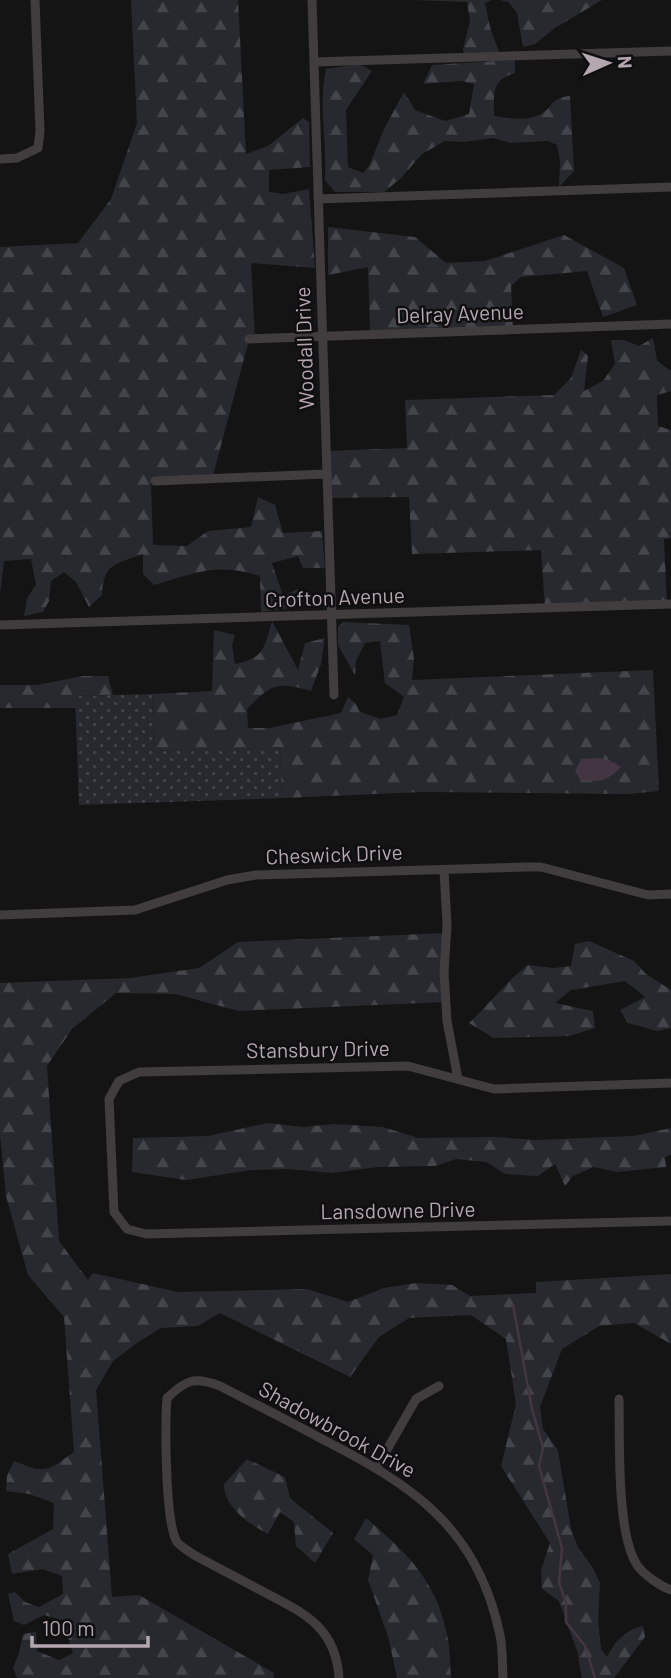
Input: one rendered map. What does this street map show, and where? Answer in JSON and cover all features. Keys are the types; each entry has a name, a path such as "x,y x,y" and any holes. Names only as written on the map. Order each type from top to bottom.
{"street":[{"path":"0,159 17,158 38,148 40,131 35,0"},
{"name":"Woodall Drive","path":"312,0 334,695"},
{"path":"314,62 671,51"},
{"path":"318,199 671,187"},
{"name":"Delray Avenue","path":"249,339 671,324"},
{"path":"155,481 326,474"},
{"name":"Crofton Avenue","path":"0,625 671,604"},
{"name":"Cheswick Drive","path":"0,915 135,910 227,880 256,875 541,867 648,895 671,894"},
{"path":"444,870 447,1021 458,1079"},
{"path":"0,906 0,915"},
{"name":"Stansbury Drive","path":"127,1229 114,1213 109,1099 119,1081 139,1072 408,1066 494,1089 671,1083"},
{"name":"Lansdowne Drive","path":"127,1229 146,1234 671,1221"},
{"name":"Shadowbrook Drive","path":"339,1678 334,1649 323,1631 307,1615 178,1544 171,1527 166,1418 167,1398 183,1383 202,1380 220,1386 377,1467 431,1507 464,1547 491,1603 500,1637 503,1678"},
{"path":"377,1467 416,1399 439,1386"},
{"path":"619,1399 622,1509 626,1543 638,1566 662,1587 671,1590"}],"green space":[{"path":"131,0 238,0 246,154 268,146 303,118 309,122 310,167 269,170 269,192 283,194 309,189 315,268 251,263 255,339 249,340 212,479 151,482 153,545 187,546 208,531 251,527 258,497 275,505 283,533 322,531 325,568 303,568 298,556 272,563 283,596 298,589 290,608 261,612 260,576 245,572 206,571 154,585 143,574 143,554 113,566 105,576 102,595 89,607 76,582 64,572 51,581 49,601 43,612 24,616 27,598 36,585 31,559 4,561 0,594 0,247 78,243 111,199 137,123"},
{"path":"413,0 492,0 485,3 499,52 464,56 463,49 470,21 467,2"},
{"path":"500,0 602,0 555,28 535,44 523,47 517,13 509,2"},
{"path":"515,60 515,73 502,80 496,89 494,116 530,118 545,111 555,101 570,96 574,171 559,187 560,161 557,145 548,141 511,143 493,138 464,142 445,141 422,154 401,178 384,192 335,192 325,180 323,97 326,69 359,64 372,71 346,110 348,167 363,173 370,164 384,129 404,92 415,110 445,121 469,114 474,84 461,81 423,84 432,65"},
{"path":"328,227 415,237 446,263 485,261 564,235 624,268 637,305 603,317 587,271 521,277 511,286 513,329 370,334 368,267 328,275"},
{"path":"653,338 657,361 671,371 671,391 657,395 658,426 671,430 671,538 664,539 667,604 545,608 541,550 412,554 409,497 327,498 325,451 407,448 405,400 554,395 571,378 581,350 588,356 584,391 603,381 615,364 611,340 624,340 639,346"},
{"path":"272,621 298,670 305,643 325,638 321,664 311,691 282,686 263,694 247,709 248,728 269,728 341,713 348,697 360,712 381,719 397,715 404,697 385,683 380,641 365,643 356,661 355,675 338,645 338,627 343,622 409,625 414,659 412,680 653,670 659,791 628,794 423,792 282,798 280,747 154,751 152,694 212,691 214,630 235,635 232,645 235,664 258,655"},
{"path":"83,676 108,676 113,695 76,696 76,708 0,708 0,685 37,685"},
{"path":"152,694 154,751 280,746 282,798 79,805 75,696"},
{"path":"447,933 446,1002 239,1011 175,994 116,993 72,1029 47,1066 59,1241 88,1280 93,1273 178,1292 307,1289 348,1302 384,1288 416,1283 452,1285 470,1296 536,1293 536,1282 671,1274 671,1344 634,1323 599,1326 562,1349 540,1407 543,1429 558,1450 571,1529 578,1547 600,1583 598,1620 601,1649 607,1657 621,1637 643,1626 645,1637 614,1678 582,1678 577,1651 559,1601 542,1589 541,1570 550,1543 501,1466 516,1404 506,1339 471,1315 409,1318 379,1337 350,1377 220,1313 198,1326 161,1328 113,1361 96,1390 112,1597 139,1595 274,1673 274,1678 17,1678 13,1668 23,1634 36,1632 37,1651 59,1660 73,1653 62,1620 44,1615 24,1625 14,1621 8,1594 15,1592 25,1602 39,1607 63,1594 62,1576 43,1569 12,1574 8,1554 53,1529 54,1503 29,1494 6,1491 7,1476 14,1461 33,1468 46,1469 74,1452 64,1317 28,1275 6,1196 0,1135 0,983 130,978 199,968 238,942"},
{"path":"589,941 634,961 646,974 671,990 671,1028 657,1031 628,1023 620,1010 645,997 625,981 571,990 555,1003 593,1011 595,1028 569,1036 494,1038 469,1023 528,965 553,968 571,966 575,944"},
{"path":"268,1123 303,1127 334,1124 383,1127 418,1138 495,1137 536,1140 633,1136 671,1128 671,1155 665,1157 666,1167 617,1172 594,1167 573,1176 565,1186 555,1164 538,1176 505,1174 486,1162 456,1159 435,1166 378,1167 332,1173 289,1169 251,1170 186,1180 132,1172 133,1138 208,1136"},
{"path":"247,1459 285,1477 290,1498 333,1533 315,1563 296,1546 294,1522 280,1512 268,1534 246,1520 228,1500 224,1484"},
{"path":"366,1518 405,1554 434,1595 447,1636 451,1678 397,1678 388,1636 368,1580 373,1555 354,1539"}],"shaded area":[{"path":"600,758 621,767 603,780 580,780 575,771 581,759"}],"waterway":[{"path":"513,1305 532,1409 543,1448 539,1466 562,1548 559,1583 566,1602 566,1622 585,1646 595,1678"}]}
